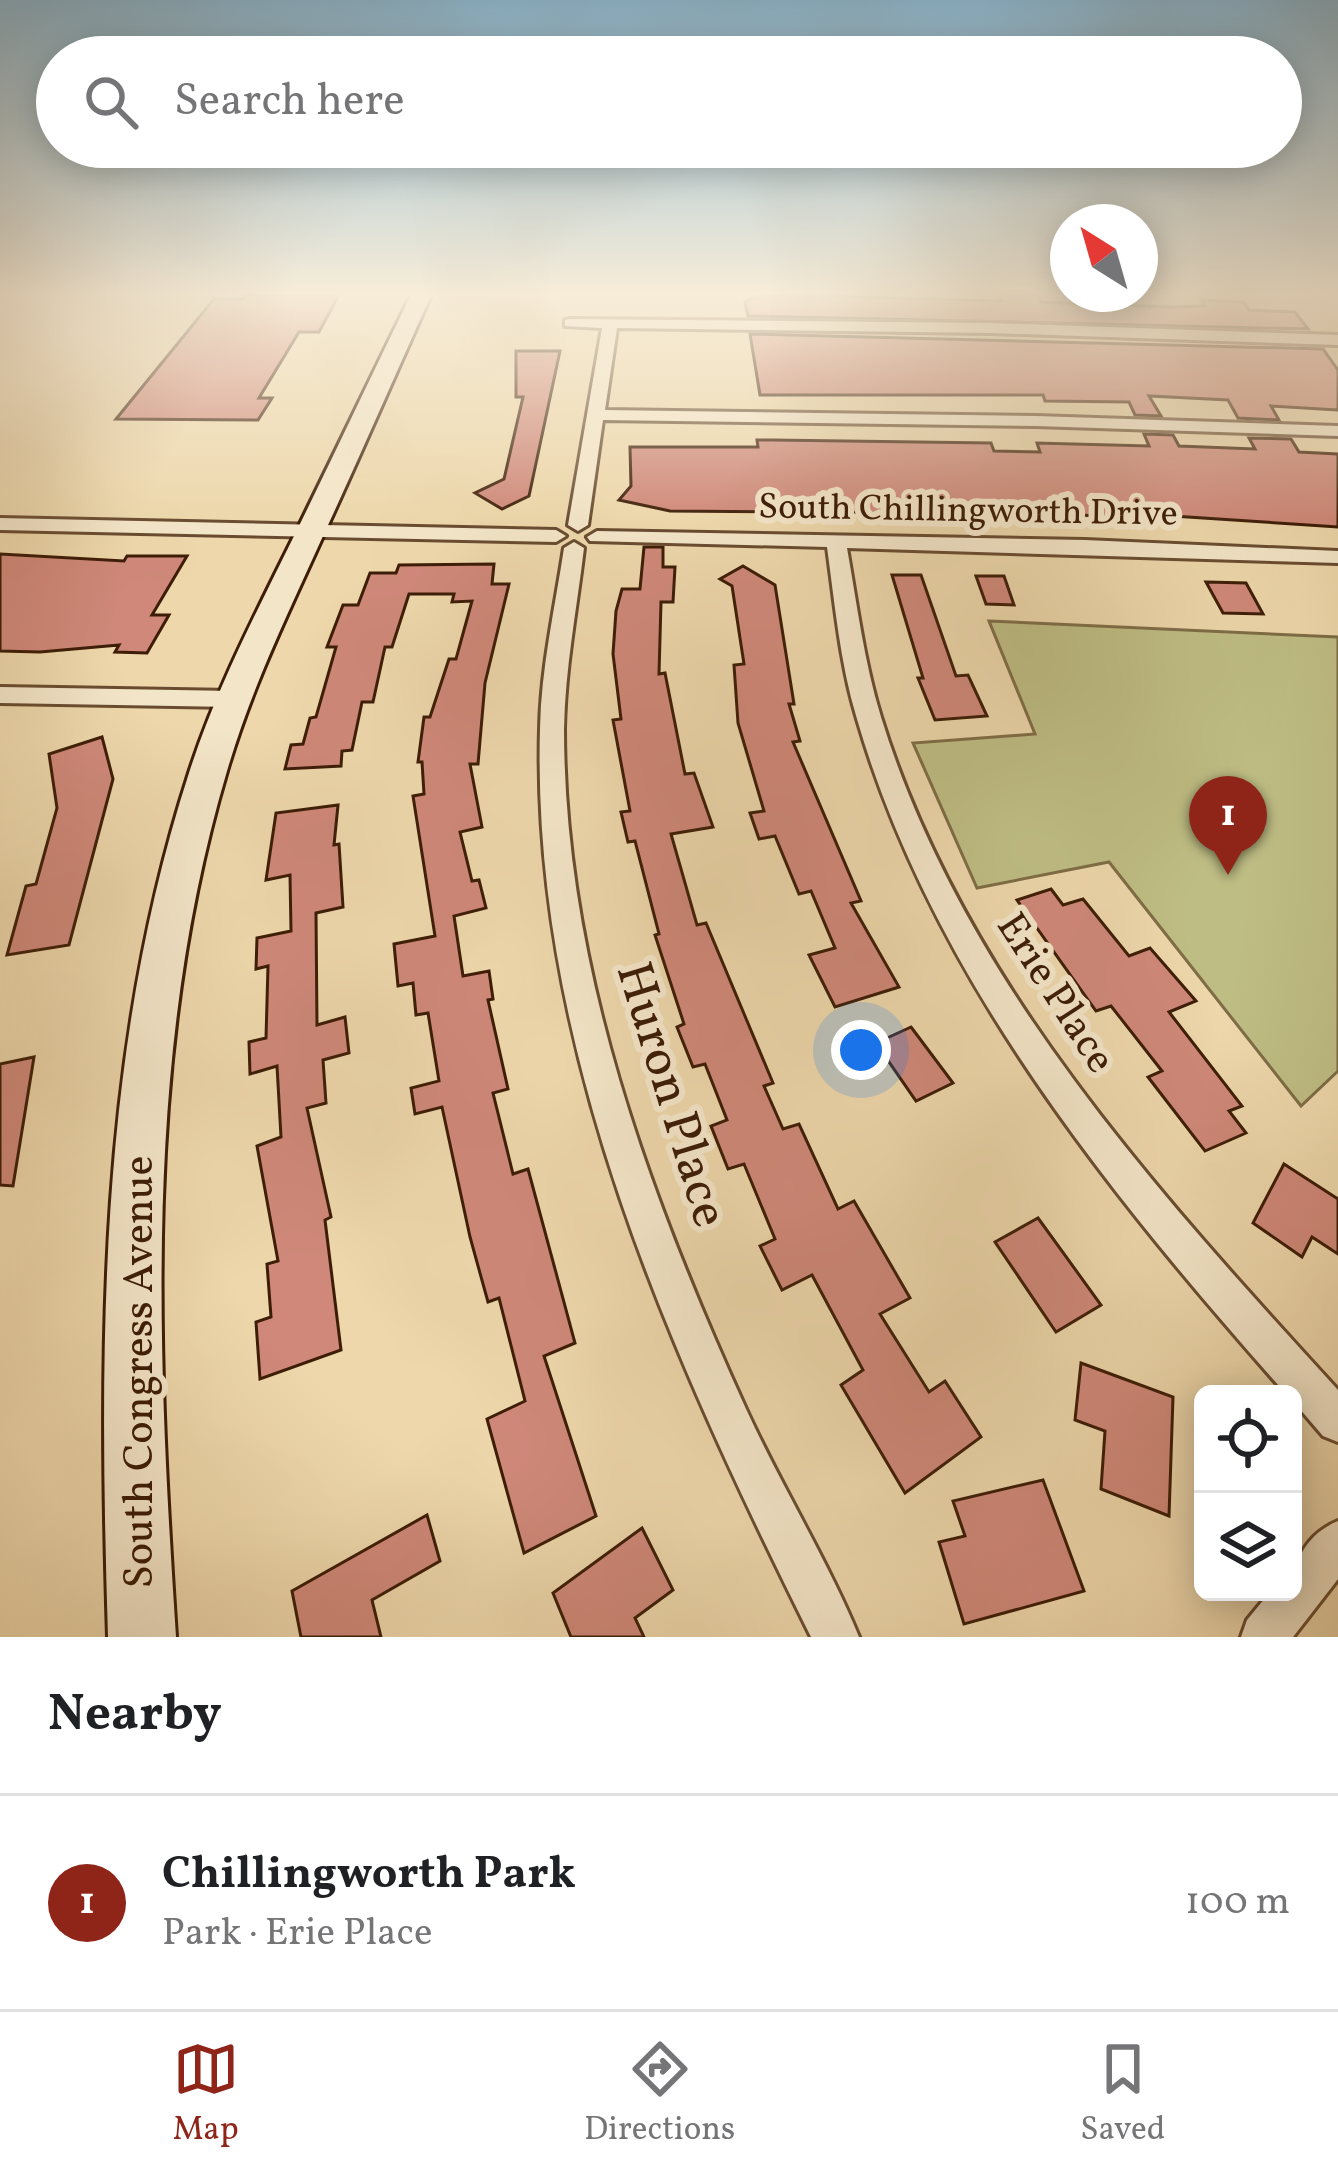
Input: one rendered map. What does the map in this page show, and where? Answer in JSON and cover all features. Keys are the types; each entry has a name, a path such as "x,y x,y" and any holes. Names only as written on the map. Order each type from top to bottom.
{"street":[{"name":"South Congress Avenue","path":"142,1637 132,1291 143,1098 160,972 181,866 233,699 385,371"},
{"name":"Huron Place","path":"603,371 552,732 556,827 583,993 614,1109 660,1245 725,1406 836,1637"},
{"path":"596,415 1338,431"},
{"name":"South Chillingworth Drive","path":"0,524 1143,548 1338,557"},
{"name":"Erie Place","path":"836,542 857,675 873,735 934,879 981,964 1044,1062 1124,1172 1227,1299 1338,1421"},
{"path":"0,695 233,699"},
{"path":"1264,1637 1338,1543"}],"shaded area":[{"path":"989,621 1338,637 1338,1071 1301,1106 1109,862 977,888 913,743 1035,734"}],"building":[{"path":"155,371 275,371 259,398 272,398 258,420 116,419"},
{"path":"516,371 556,371 529,496 502,509 475,493 504,479 523,397 516,397"},
{"path":"756,371 1338,371 1338,410 1271,406 1279,420 1238,418 1228,400 1149,396 1161,416 1135,415 1129,402 1045,401 1043,395 760,395"},
{"path":"1144,434 1173,435 1179,446 1255,449 1249,438 1291,439 1299,452 1338,454 1338,527 1173,516 1171,511 1111,517 912,504 913,513 670,511 619,500 631,486 630,447 758,447 757,440 773,440 991,443 994,451 1040,452 1037,443 1149,446"},
{"path":"644,547 663,547 663,567 675,567 673,602 661,602 659,674 665,673 685,774 694,773 713,827 671,834 697,925 706,923 773,1083 764,1086 783,1129 799,1124 838,1209 854,1201 910,1298 880,1314 929,1392 945,1381 981,1437 905,1493 841,1385 863,1370 812,1275 782,1290 760,1246 775,1239 744,1164 728,1169 711,1126 727,1120 705,1064 693,1067 677,1027 684,1024 655,935 659,934 635,841 628,842 621,812 630,811 613,720 621,719 613,654 616,611 622,589 640,589"},
{"path":"0,554 124,561 127,556 187,556 152,615 169,615 147,653 115,652 119,645 40,652 0,651"},
{"path":"494,564 492,584 509,584 485,683 478,764 470,764 482,827 460,832 472,881 479,880 486,908 454,916 463,976 489,971 493,999 488,1000 508,1089 493,1093 513,1174 528,1169 575,1343 544,1356 596,1516 524,1553 487,1419 525,1401 499,1298 488,1302 442,1107 415,1114 411,1088 439,1081 428,1013 416,1015 413,983 398,986 394,944 435,936 413,796 424,794 422,762 418,762 424,717 430,717 449,659 456,659 472,601 452,602 454,594 409,594 392,647 385,647 373,702 362,702 352,750 342,751 341,766 285,769 291,745 303,744 310,718 316,717 336,647 327,647 343,605 358,605 370,573 396,573 399,565"},
{"path":"743,566 775,585 794,704 789,704 800,741 793,742 861,901 851,903 899,987 835,1007 809,955 835,948 811,891 799,894 775,836 759,839 750,813 764,811 738,723 734,665 744,664 732,586 720,579"},
{"path":"892,575 921,575 956,676 968,675 987,716 935,720 918,678 923,678"},
{"path":"976,576 1004,576 1014,605 986,604"},
{"path":"1206,582 1246,583 1263,614 1223,613"},
{"path":"102,737 113,779 69,945 7,955 26,886 36,884 57,808 49,754"},
{"path":"338,805 334,845 339,844 343,907 316,913 317,1025 345,1017 349,1053 323,1060 326,1103 307,1108 331,1217 325,1220 341,1350 260,1379 256,1322 271,1317 267,1264 278,1261 257,1146 281,1137 277,1066 250,1074 249,1042 266,1038 268,966 256,969 257,938 291,931 290,875 266,880 276,813"},
{"path":"1051,889 1063,905 1083,899 1129,956 1150,948 1196,1001 1169,1012 1242,1106 1229,1111 1246,1133 1205,1151 1148,1077 1162,1071 1111,1006 1096,1011 1017,900"},
{"path":"911,1027 953,1083 916,1101 876,1043"},
{"path":"34,1057 13,1186 0,1185 0,1064"},
{"path":"1284,1164 1338,1199 1338,1254 1312,1237 1302,1257 1253,1223"},
{"path":"1038,1218 1101,1305 1056,1332 995,1242"},
{"path":"1081,1363 1173,1397 1169,1516 1101,1489 1105,1431 1075,1420"},
{"path":"1043,1480 1084,1591 964,1624 939,1542 965,1536 953,1501"},
{"path":"427,1515 440,1561 372,1600 381,1637 301,1637 292,1591"},
{"path":"642,1528 673,1590 635,1618 644,1637 571,1637 553,1593"}],"place":[{"name":"Chillingworth Park","path":"1228,875"}]}
